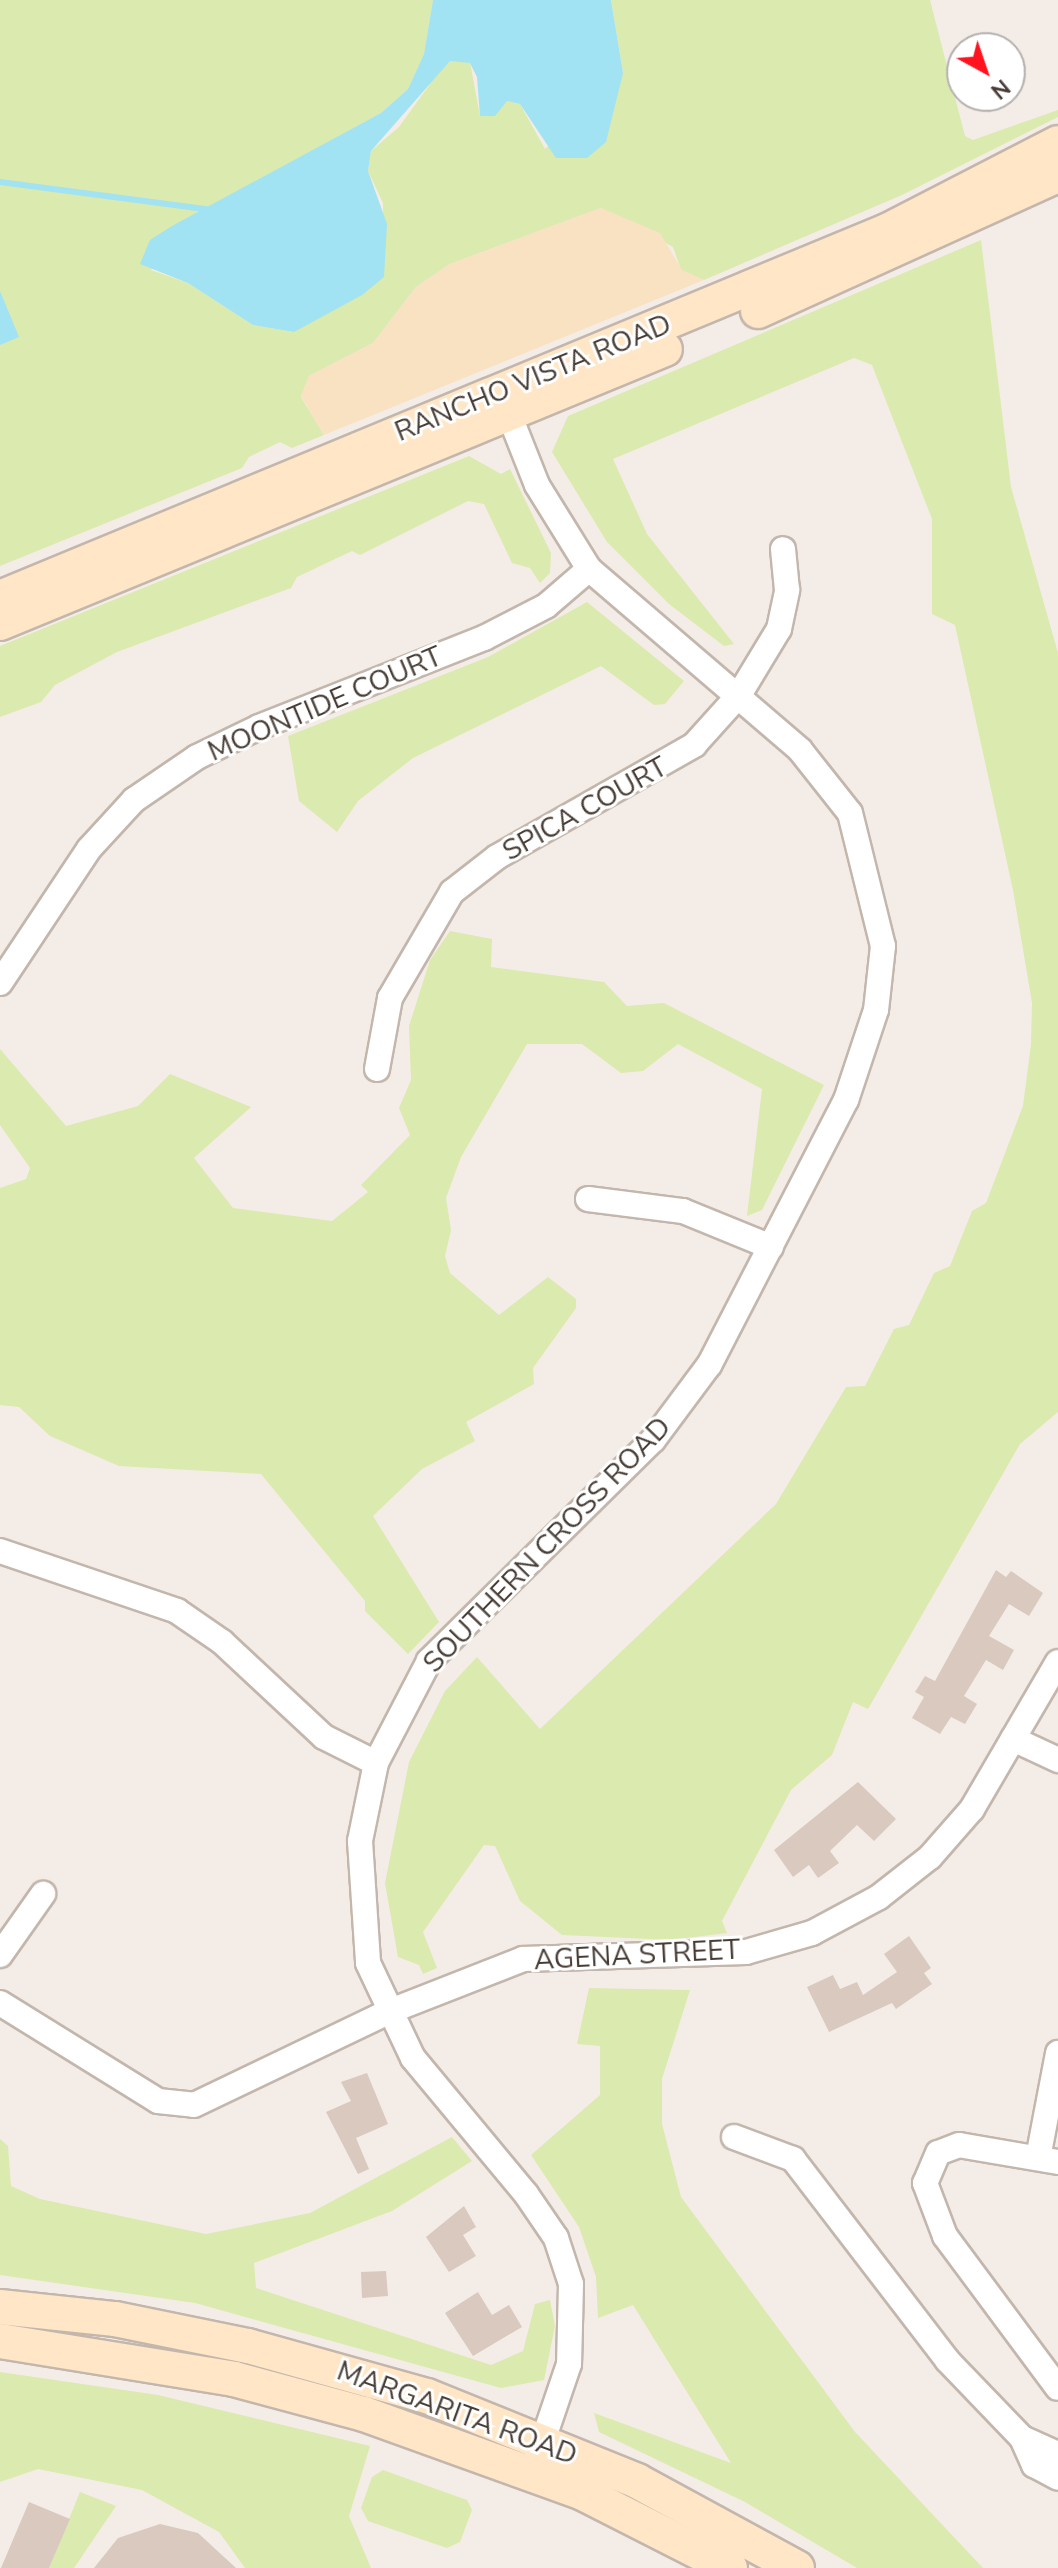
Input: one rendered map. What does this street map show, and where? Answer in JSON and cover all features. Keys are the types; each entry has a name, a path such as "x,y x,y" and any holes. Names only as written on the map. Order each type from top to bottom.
{"main road":[{"name":"RANCHO VISTA ROAD","path":"0,623 505,404 887,231 1058,143"},
{"name":"RANCHO VISTA ROAD","path":"0,598 897,253 1058,175"},
{"name":"MARGARITA ROAD","path":"0,2307 115,2319 340,2369 537,2456 708,2516 797,2568"},
{"name":"MARGARITA ROAD","path":"0,2341 234,2379 537,2456 730,2568"}],"street":[{"name":"SOUTHERN CROSS ROAD","path":"505,404 537,485 589,569 800,750 850,813 883,946 876,1010 846,1100 709,1365 653,1440 435,1654 376,1763 360,1841 360,1903 368,1963 388,2012 413,2058 556,2238 571,2284 572,2327 562,2389 537,2456"},
{"name":"SPICA COURT","path":"377,1069 390,998 452,892 497,857 694,745 739,695 779,629 787,590 783,549"},
{"name":"MOONTIDE COURT","path":"0,983 89,849 147,792 259,727 484,638 546,606 589,569"},
{"path":"588,1199 683,1211 771,1247"},
{"path":"0,1551 177,1611 222,1642 324,1737 376,1763"},
{"name":"AGENA STREET","path":"0,2003 175,2106 194,2105 388,2012 523,1959 705,1956 812,1933 879,1897 930,1857 972,1809 1058,1662"},
{"path":"1013,1739 1058,1760"},
{"path":"0,1955 43,1894"},
{"path":"1058,2053 1048,2160 959,2145 938,2153 928,2166 926,2200 1058,2388"},
{"path":"734,2137 793,2159 925,2334 1022,2438 1034,2465 1058,2478"},
{"path":"1022,2438 1058,2454"}],"green space":[{"path":"0,0 433,0 424,54 408,89 381,113 206,209 151,270 188,283 253,325 294,332 384,277 383,203 368,171 371,151 399,127 438,73 450,61 470,62 480,116 507,101 520,104 545,149 623,73 611,0 930,0 946,62 946,112 959,112 965,136 973,140 1058,110 1058,117 902,195 704,280 681,270 673,247 601,208 450,264 416,287 373,343 309,376 301,397 324,435 292,448 280,442 249,457 242,468 0,566"},
{"path":"981,240 1011,487 1058,653 1058,1412 1020,1444 868,1709 853,1702 832,1755 791,1790 722,1921 727,1933 671,1940 562,1935 520,1901 495,1846 484,1845 423,1932 437,1968 423,1974 419,1965 398,1957 385,1883 409,1762 445,1691 477,1657 540,1729 776,1504 846,1387 865,1386 894,1329 909,1325 934,1273 950,1266 972,1211 986,1203 1023,1106 1031,1044 1032,1003 1013,890 955,625 932,614 932,519 872,365 854,358 613,459 647,534 734,644 724,646 669,604 607,542 552,452 568,416"},
{"path":"469,456 501,474 510,469 551,553 550,573 540,583 530,568 512,563 484,504 468,501 360,555 352,551 297,577 291,588 117,652 55,685 41,702 0,717 0,646"},
{"path":"587,602 684,681 665,704 654,705 601,666 413,758 358,801 337,832 299,801 288,736 488,657"},
{"path":"450,931 492,939 491,967 604,982 627,1006 664,1003 824,1085 762,1210 747,1216 762,1089 678,1044 643,1071 621,1073 582,1044 527,1044 461,1157 446,1198 451,1230 445,1256 450,1273 499,1315 548,1277 576,1299 576,1308 533,1368 534,1384 466,1422 475,1441 422,1469 373,1516 439,1622 408,1654 365,1611 365,1601 261,1474 119,1466 50,1436 19,1407 0,1405 0,1188 26,1179 30,1168 0,1125 0,1049 66,1126 138,1106 170,1074 251,1107 194,1158 233,1208 332,1221 368,1192 361,1185 410,1135 399,1108 411,1080 409,1026 430,960"},
{"path":"589,1988 690,1990 662,2079 662,2124 681,2197 855,2432 983,2568 857,2568 745,2502 599,2432 594,2413 731,2463 633,2305 598,2318 596,2277 579,2227 531,2155 600,2095 600,2046 577,2044"},
{"path":"452,2137 472,2161 392,2211 254,2263 256,2288 491,2365 523,2351 535,2304 550,2300 555,2326 544,2380 501,2388 195,2303 0,2275 0,2139 8,2146 11,2186 40,2199 206,2234 310,2213"},
{"path":"0,2372 158,2395 370,2446 349,2516 371,2568 245,2568 219,2532 142,2490 38,2469 0,2482"},
{"path":"383,2470 467,2500 472,2510 460,2542 447,2548 368,2521 361,2508 372,2477"},
{"path":"80,2492 116,2506 74,2568 49,2568"}],"sand":[{"path":"601,208 660,233 682,270 704,280 324,435 301,396 309,376 373,343 416,287 450,264"}],"water":[{"path":"433,0 611,0 623,73 606,142 587,158 556,158 520,104 507,101 495,116 480,116 477,77 470,63 450,61 371,151 368,171 387,224 384,277 362,295 294,332 253,325 188,283 140,264 150,240 381,113 408,89 424,54"},
{"path":"0,291 19,337 0,345"}],"building":[{"path":"996,1570 1006,1577 1011,1571 1043,1593 1029,1616 1009,1604 989,1636 1014,1650 1003,1670 986,1660 964,1696 977,1704 965,1724 951,1717 940,1734 912,1718 924,1697 915,1692 925,1676 935,1681"},
{"path":"858,1782 896,1819 874,1841 857,1825 830,1851 839,1863 818,1878 809,1865 793,1877 774,1850"},
{"path":"909,1936 931,1968 924,1973 932,1984 896,2009 892,2003 829,2032 807,1987 833,1975 840,1989 857,1982 863,1995 897,1972 884,1954"},
{"path":"367,2073 388,2124 356,2138 369,2169 358,2174 326,2112 351,2101 341,2082"},
{"path":"464,2206 476,2227 463,2235 476,2256 449,2272 426,2237"},
{"path":"386,2271 388,2296 362,2298 361,2272"},
{"path":"478,2292 492,2315 509,2305 522,2327 473,2356 445,2313"},
{"path":"29,2502 70,2519 49,2568 1,2568"},
{"path":"160,2524 198,2533 236,2568 94,2568 118,2538"}],"waterway":[{"path":"0,182 214,210"}]}
